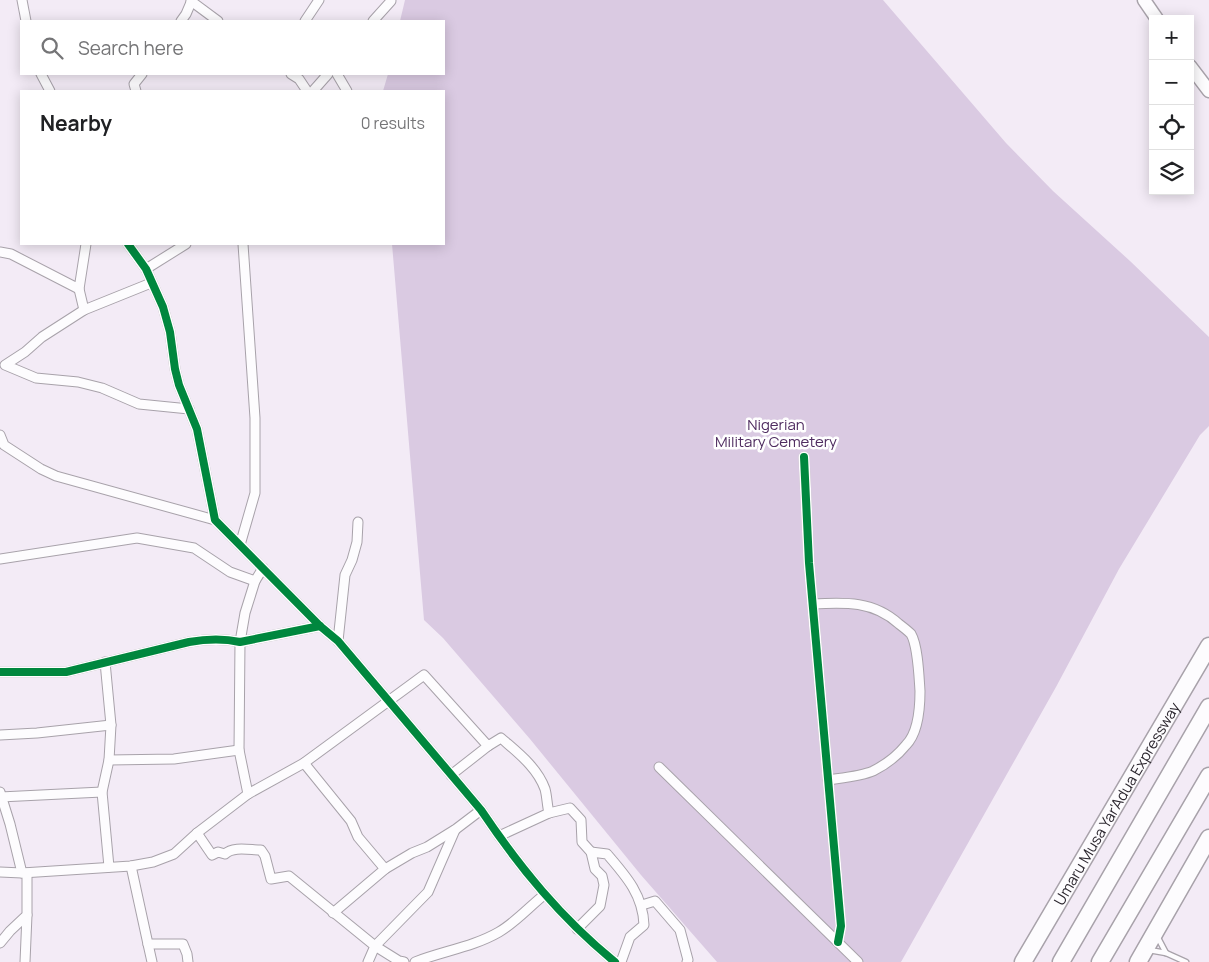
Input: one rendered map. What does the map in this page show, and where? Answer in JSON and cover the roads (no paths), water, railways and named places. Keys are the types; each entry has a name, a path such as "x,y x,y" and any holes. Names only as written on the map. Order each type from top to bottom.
{"highway":[{"name":"Umaru Musa Yar'Adua Expressway","path":"1023,962 1209,646"},
{"name":"Umaru Musa Yar'Adua Expressway","path":"1061,962 1209,707"},
{"path":"1100,962 1209,776"},
{"path":"1142,956 1209,838"}],"street":[{"path":"22,0 26,20"},
{"path":"306,20 319,0"},
{"path":"1144,0 1154,15"},
{"path":"182,20 191,1 217,20"},
{"path":"374,20 391,1"},
{"path":"1194,71 1209,91"},
{"path":"42,75 49,90"},
{"path":"136,90 134,84 141,75"},
{"path":"293,75 299,79 305,90"},
{"path":"314,90 327,75"},
{"path":"338,75 346,90"},
{"path":"84,310 79,289 86,245"},
{"path":"129,245 146,269 164,307 170,332 175,369 197,429 215,520"},
{"path":"146,269 184,245"},
{"path":"240,545 255,484 255,418 243,245"},
{"path":"0,252 11,254 79,289"},
{"path":"2,366 84,310 151,283"},
{"path":"2,366 36,378 78,382 102,388 139,404 189,409"},
{"path":"0,435 2,447 56,476 215,520 320,626 338,640 481,810 498,836 544,895 578,930 615,962"},
{"path":"804,457 813,604 841,926 838,942"},
{"path":"338,640 345,575 357,542 358,522"},
{"path":"0,559 137,538 194,548 230,572 255,581"},
{"path":"248,794 239,750 240,642 245,612 255,581 263,568"},
{"path":"813,604 846,602 869,606 894,619 911,635 917,658 919,679 920,701 917,724 908,744 872,772 828,780"},
{"path":"0,672 66,672 208,639 228,639 240,642 320,626"},
{"path":"106,662 111,725 109,760 102,792 109,867"},
{"path":"0,872 24,873 132,866 153,862 174,854 197,833 248,794 304,763 387,700 424,675 488,746"},
{"path":"0,734 37,733 111,725"},
{"path":"451,775 501,738 523,757 538,775 546,791 549,813"},
{"path":"109,760 174,759 239,750"},
{"path":"304,763 350,821 358,837 385,869"},
{"path":"659,767 858,962"},
{"path":"26,962 27,915 24,873 1,795 102,792"},
{"path":"498,836 549,813 570,808 581,820 582,842 591,852 596,869 602,876 604,886 600,906 578,930"},
{"path":"333,913 385,869 412,853 427,847 456,829 481,810"},
{"path":"368,962 374,946 428,892 456,829"},
{"path":"197,833 212,855 218,852 225,854 228,850 261,850 265,856 271,879 289,876 374,946 404,962"},
{"path":"591,852 607,854 627,876 644,910 644,925 630,937 622,962"},
{"path":"132,866 152,962"},
{"path":"415,962 470,945 498,933 544,895"},
{"path":"642,906 655,901 680,930 687,962"},
{"path":"0,943 27,915"},
{"path":"148,944 183,944 188,962"}],"lane":[{"path":"1156,932 1166,953"},
{"path":"1142,956 1166,953 1186,962"}],"park label":[{"name":"Nigerian Military Cemetery","path":"776,432"}]}
